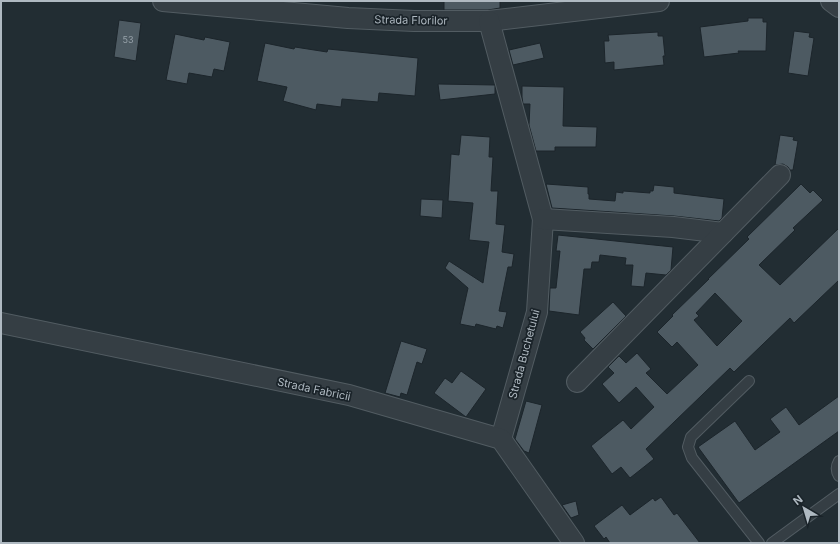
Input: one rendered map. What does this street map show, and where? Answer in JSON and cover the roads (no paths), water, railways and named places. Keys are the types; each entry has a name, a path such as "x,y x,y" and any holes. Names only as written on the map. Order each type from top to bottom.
{"street":[{"name":"Strada Florilor","path":"163,1 348,18 414,21 489,21 659,1"},
{"path":"831,1 839,7"},
{"name":"Strada Buchetului","path":"489,21 543,219 537,312 501,439"},
{"path":"577,382 780,175"},
{"path":"543,219 673,227 723,233"},
{"name":"Strada Fabricii","path":"1,323 349,395 501,439"},
{"path":"501,439 574,543"}],"lane":[{"path":"749,380 691,437 688,447 692,458 759,543"},
{"path":"839,461 837,464 837,472 839,476"},
{"path":"772,543 839,494"}]}
